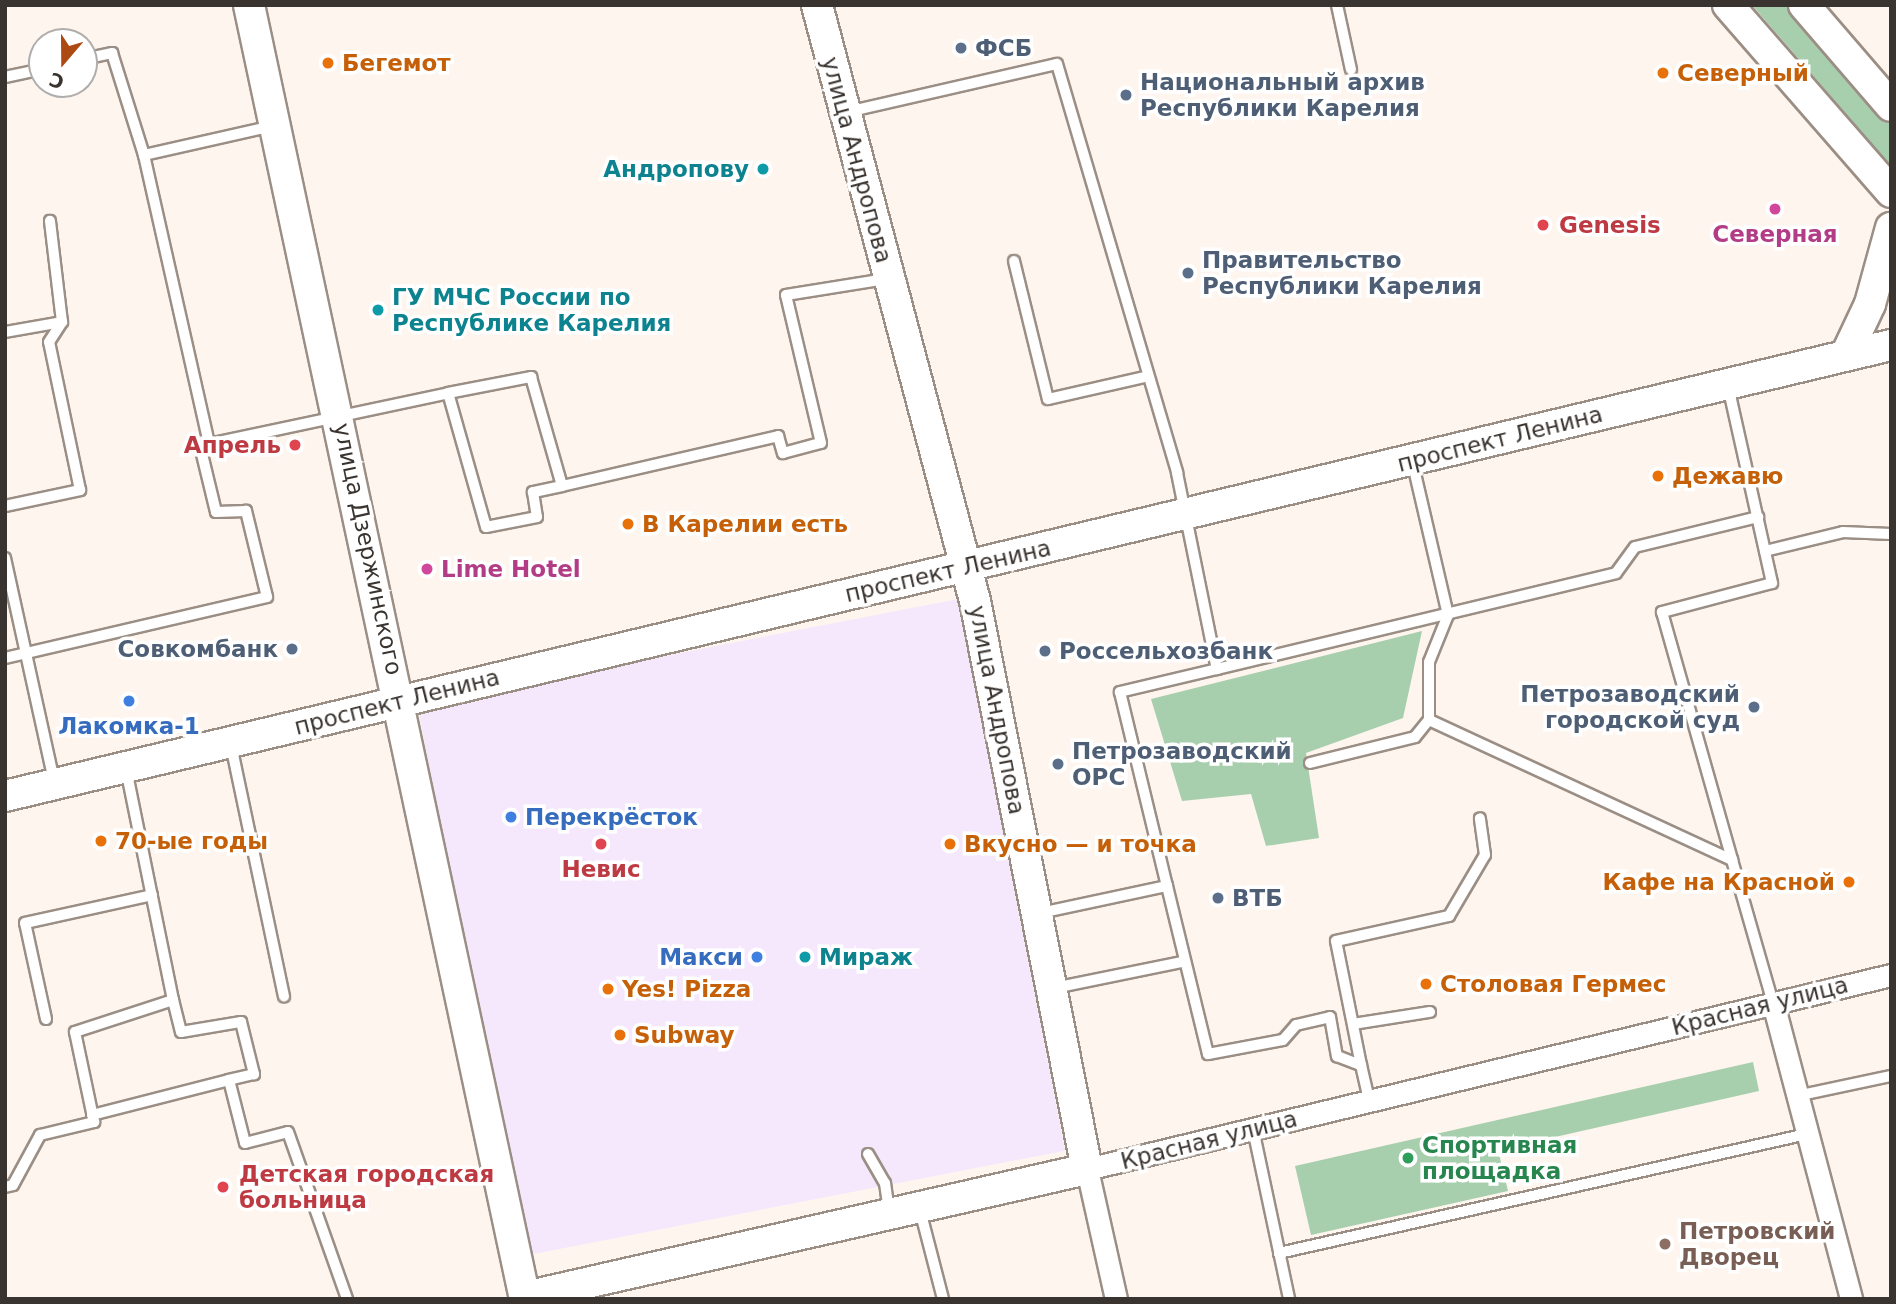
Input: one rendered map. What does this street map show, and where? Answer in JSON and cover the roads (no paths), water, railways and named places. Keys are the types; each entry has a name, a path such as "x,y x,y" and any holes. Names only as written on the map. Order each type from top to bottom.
{"street":[{"name":"улица Дзержинского","path":"249,5 273,126 401,701 523,1298"},
{"name":"улица Андропова","path":"817,5 967,568 1087,1169 1116,1299"},
{"path":"1728,5 1891,192"},
{"path":"1804,5 1891,106"},
{"path":"1846,355 1874,293 1891,228"},
{"name":"проспект Ленина","path":"5,796 1891,345"},
{"name":"Красная улица","path":"523,1298 1087,1169 1891,975"},
{"path":"1773,1003 1852,1299"}],"lane":[{"path":"1336,5 1351,70"},
{"path":"98,56 112,53 144,155 209,444"},
{"path":"845,112 1057,64 1143,377 1185,514 1217,669"},
{"path":"5,77 28,72"},
{"path":"144,155 273,126"},
{"path":"5,506 80,491 49,342 62,322 50,221"},
{"path":"1014,261 1048,399 1143,377"},
{"path":"449,393 486,527 537,517 533,492 778,436 783,453 821,443 786,295 889,278"},
{"path":"5,332 62,322"},
{"path":"5,658 267,597 246,511 216,512 201,450 209,444 531,377 562,486"},
{"path":"1728,384 1772,583 1662,612 1773,1003"},
{"path":"1310,763 1415,737 1429,720 1429,662 1448,615 1412,460"},
{"path":"1361,1065 1337,1056 1330,1017 1296,1024 1283,1040 1208,1054 1182,962 1167,886 1120,692 1616,573 1635,547 1758,517"},
{"path":"1765,551 1843,532 1891,534"},
{"path":"5,558 54,784"},
{"path":"1429,720 1732,860"},
{"path":"230,743 284,996"},
{"path":"92,1115 254,1074 242,1022 181,1032 126,767"},
{"path":"1369,1101 1336,941 1449,916 1485,855 1480,818"},
{"path":"1037,914 1167,886"},
{"path":"46,1019 25,923 152,895"},
{"path":"1052,988 1182,962"},
{"path":"5,1187 13,1185 40,1135 94,1122 75,1032 173,1000"},
{"path":"1353,1024 1430,1012"},
{"path":"1796,1096 1891,1076"},
{"path":"229,1080 245,1143 288,1132 347,1299"},
{"path":"1253,1129 1289,1299"},
{"path":"1279,1253 1807,1134"},
{"path":"868,1154 885,1183 889,1214"},
{"path":"919,1208 943,1299"}],"place":[{"name":"ФСБ","path":"961,48"},
{"name":"Бегемот","path":"328,63"},
{"name":"Северный","path":"1663,73"},
{"name":"Национальный архив Республики Карелия","path":"1126,95"},
{"name":"Андропову","path":"763,169"},
{"name":"Северная","path":"1775,209"},
{"name":"Genesis","path":"1543,225"},
{"name":"Правительство Республики Карелия","path":"1188,273"},
{"name":"ГУ МЧС России по Республике Карелия","path":"378,310"},
{"name":"Апрель","path":"295,445"},
{"name":"Дежавю","path":"1658,476"},
{"name":"В Карелии есть","path":"628,524"},
{"name":"Lime Hotel","path":"427,569"},
{"name":"Совкомбанк","path":"292,649"},
{"name":"Россельхозбанк","path":"1045,651"},
{"name":"Лакомка-1","path":"129,701"},
{"name":"Петрозаводский городской суд","path":"1754,707"},
{"name":"Петрозаводский ОРС","path":"1058,764"},
{"name":"Перекрёсток","path":"511,817"},
{"name":"70-ые годы","path":"101,841"},
{"name":"Невис","path":"601,844"},
{"name":"Вкусно — и точка","path":"950,844"},
{"name":"Кафе на Красной","path":"1849,882"},
{"name":"ВТБ","path":"1218,898"},
{"name":"Макси","path":"757,957"},
{"name":"Мираж","path":"805,957"},
{"name":"Столовая Гермес","path":"1426,984"},
{"name":"Yes! Pizza","path":"608,989"},
{"name":"Subway","path":"620,1035"},
{"name":"Спортивная площадка","path":"1408,1158"},
{"name":"Детская городская больница","path":"223,1187"},
{"name":"Петровский Дворец","path":"1665,1244"}]}
